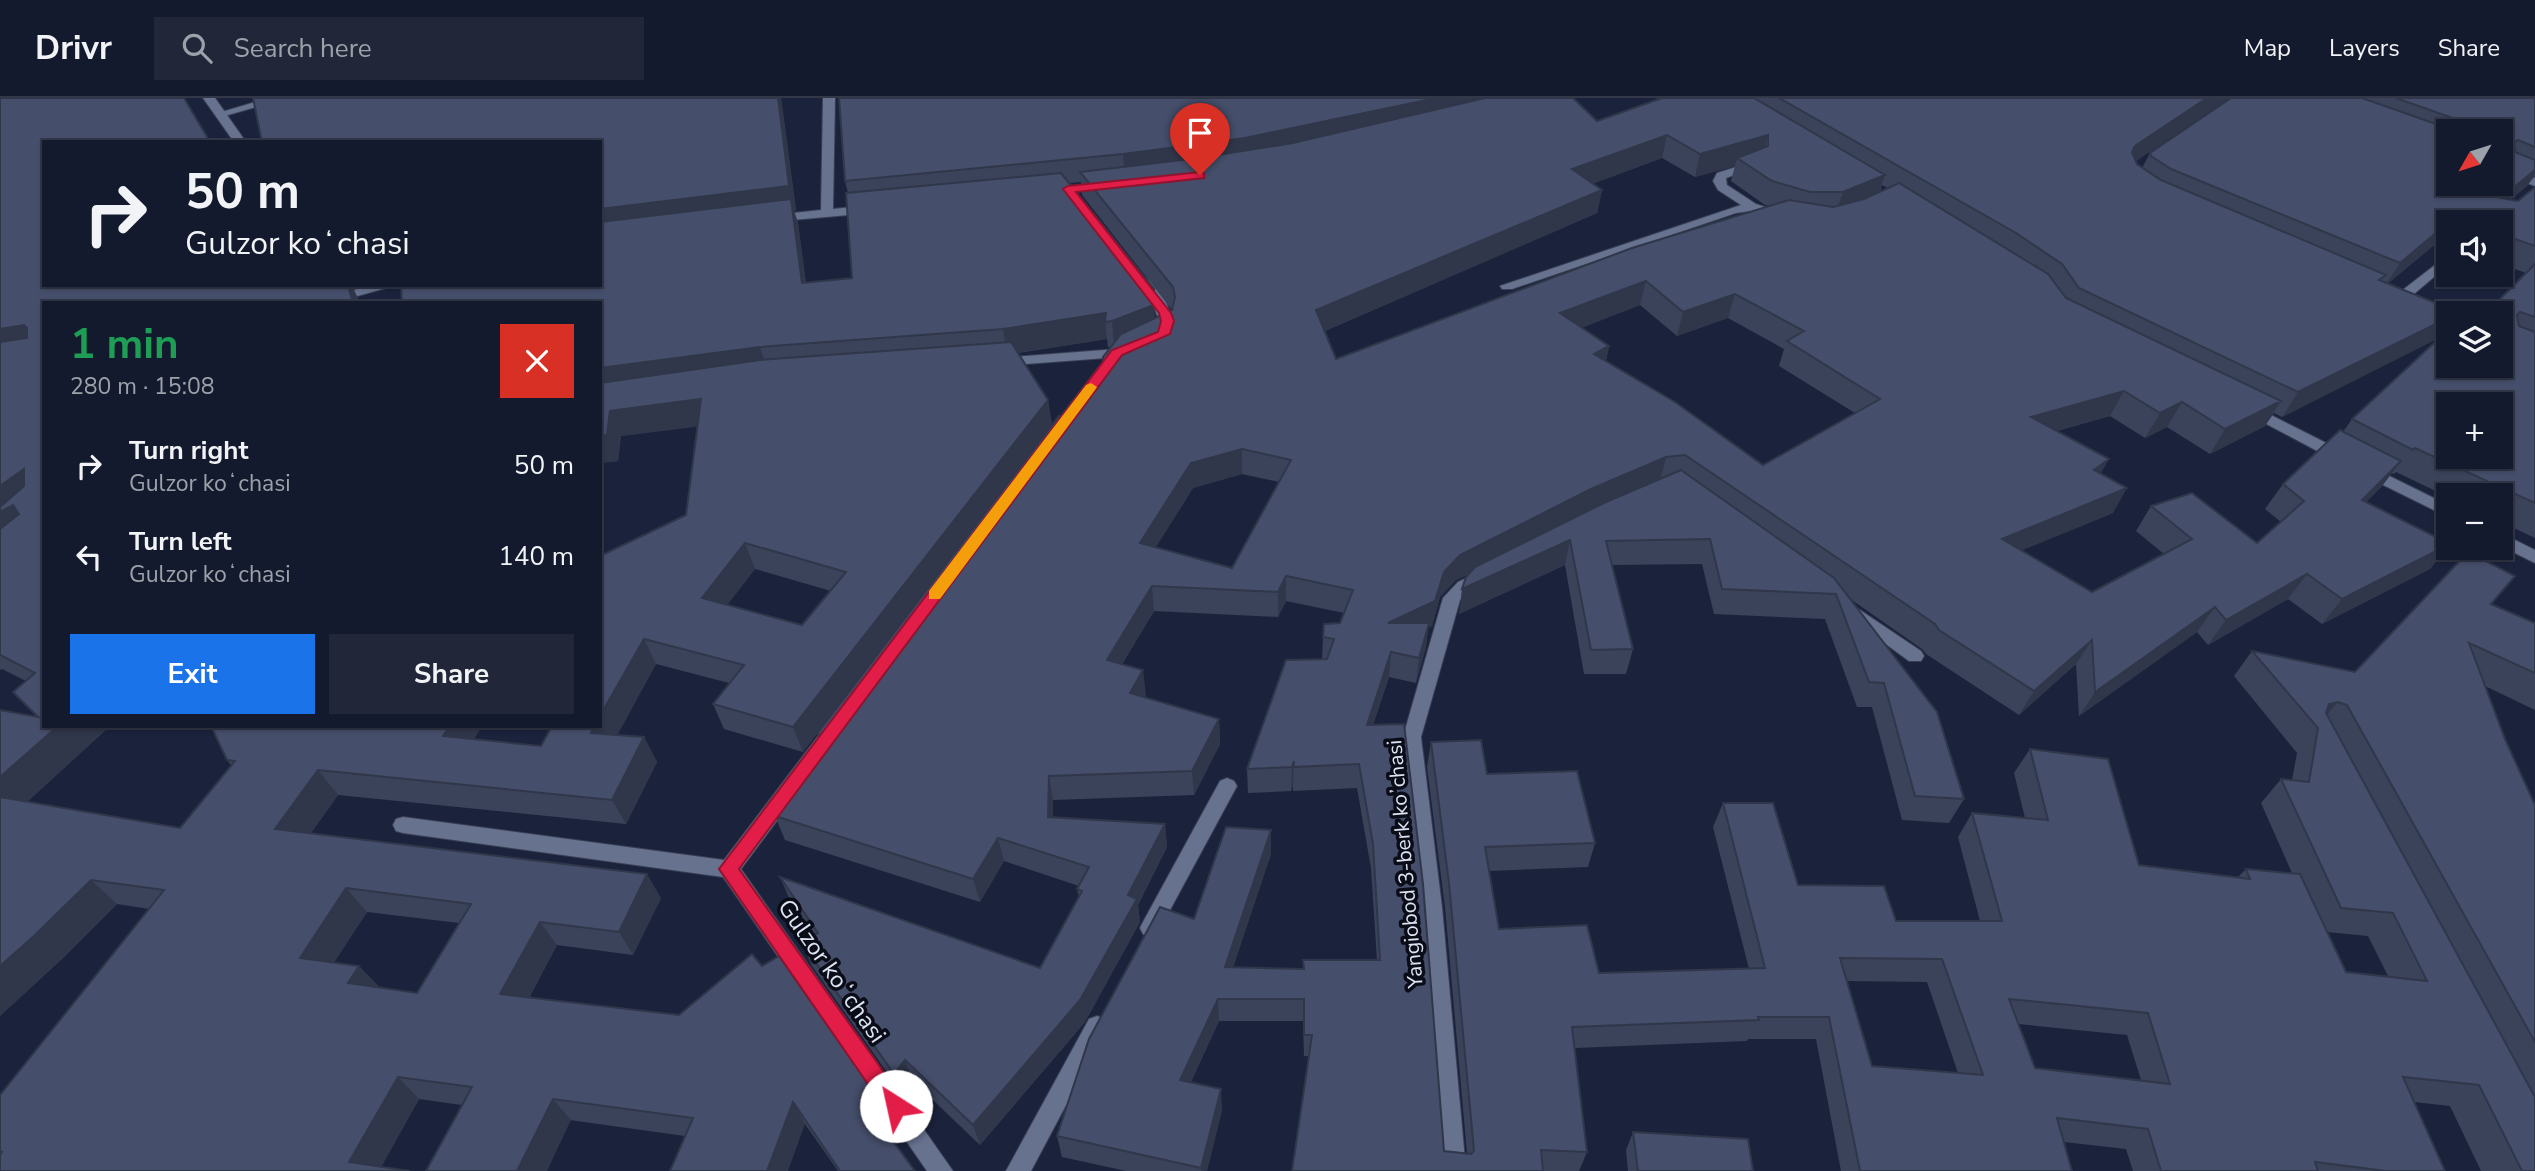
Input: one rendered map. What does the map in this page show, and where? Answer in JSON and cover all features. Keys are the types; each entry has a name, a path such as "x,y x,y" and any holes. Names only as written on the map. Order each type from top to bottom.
{"street":[{"path":"209,98 239,140"},
{"path":"221,114 282,98"},
{"path":"827,214 829,98"},
{"path":"1757,164 1721,176 1719,181 1722,187 1752,206 1800,221"},
{"path":"2513,174 2535,182"},
{"path":"1507,286 1734,209 1752,206"},
{"path":"754,222 881,208"},
{"path":"978,363 1129,348 1164,334 1167,321 1160,305 1126,263"},
{"path":"2396,302 2436,269"},
{"path":"322,301 382,287"},
{"path":"1039,455 1129,348"},
{"path":"2238,403 2436,506"},
{"path":"2513,546 2535,557"},
{"name":"Yangiobod 3-berk koʼchasi","path":"1454,1171 1432,907 1412,737 1452,598 1464,586 1499,568"},
{"path":"1828,594 1915,656"},
{"path":"403,825 729,869 846,712"},
{"path":"1142,943 1227,786"},
{"name":"Gulzor koʻchasi","path":"729,869 941,1171"},
{"path":"1018,1171 1110,1003"}],"building":[{"path":"0,98 184,98 209,140 42,140 42,287 349,287 352,301 42,301 42,728 56,728 0,777 0,710 38,717 13,692 35,673 0,655 0,529 19,514 13,505 0,512 0,507 24,486 24,469 0,486 0,342 27,338 27,328 24,325 0,329"},
{"path":"253,98 778,98 789,186 602,209 602,140 262,140"},
{"path":"839,98 1436,98 1245,138 1123,154 845,181"},
{"path":"1485,98 1573,98 1597,121 1662,98 1754,98 1885,175 1843,192 1810,192 1772,181 1737,158 1768,146 1768,135 1700,154 1667,135 1572,169 1602,190 1316,310 1336,359 1632,248 1789,200 1833,207 1864,199 1899,183 2048,274 2066,298 2281,401 2225,429 2182,402 2160,413 2124,391 2031,417 2109,459 2094,470 2127,488 2002,539 2092,592 2192,539 2151,506 2192,493 2257,543 2304,501 2283,484 2340,430 2401,461 2362,500 2436,537 2436,551 2342,599 2307,574 2226,620 2215,607 2095,692 2092,640 2034,691 1939,630 1935,624 1685,455 1666,457 1591,489 1460,555 1444,572 1435,601 1388,623 1429,623 1419,658 1391,652 1367,725 1404,724 1423,884 1444,1151 1471,1154 1474,1151 1449,883 1431,742 1481,740 1487,774 1577,771 1595,843 1485,847 1499,929 1587,925 1599,973 1765,968 1723,803 1773,803 1798,885 1884,886 1896,921 2002,921 1972,813 2048,820 2030,749 2108,759 2139,865 2250,879 2246,869 2300,874 2346,972 2427,981 2393,913 2341,908 2281,779 2309,782 2318,728 2252,651 2355,672 2460,560 2484,560 2515,576 2491,604 2535,623 2535,673 2469,643 2505,739 2535,805 2535,1042 2347,705 2338,702 2329,704 2326,713 2535,1097 2535,1171 2522,1171 2479,1085 2403,1077 2445,1171 2386,1171 2315,1162 2318,1171 2161,1171 2148,1129 2057,1118 2072,1171 1860,1171 1829,1017 1758,1017 1759,1020 1572,1027 1587,1152 1541,1150 1543,1171 1292,1171 1312,1035 1304,1035 1304,999 1218,999 1180,1080 1221,1089 1201,1168 1057,1136 1089,1039 1160,907 1194,919 1226,827 1271,830 1225,967 1304,969 1303,960 1380,960 1373,844 1359,764 1294,767 1294,761 1292,767 1247,769 1286,660 1327,659 1334,639 1323,637 1324,624 1340,623 1353,590 1286,576 1278,592 1152,586 1107,660 1143,670 1130,693 1219,719 1192,771 1049,776 1048,817 1165,824 1128,895 1137,899 1080,1000 973,1125 905,1060 894,1074 802,943 818,933 780,877 1040,968 1082,891 1077,889 1089,867 998,838 973,879 775,816 833,738 817,734 1059,416 1066,427 1102,379 1103,357 1121,334 1172,310 1175,297 1173,287 1080,172 1199,158 1293,143","holes":["1646,281 1683,312 1735,294 1804,331 1787,341 1880,399 1763,465 1675,402 1594,354 1609,346 1560,313","1242,449 1291,460 1232,568 1140,543 1191,463","1840,958 1942,959 1983,1075 1872,1066","2009,999 2148,1013 2170,1084 2035,1068"]},
{"path":"1779,98 2207,98 2135,146 2132,152 2137,164 2161,180 2386,275 2379,280 2436,303 2436,324 2298,392 2079,288 2062,264 2016,233"},
{"path":"2231,98 2362,98 2436,124 2436,196 2503,196 2501,198 2518,201 2535,187 2535,246 2513,238 2513,210 2436,210 2436,233 2400,263 2171,169 2150,153"},
{"path":"2396,98 2535,98 2535,147 2518,140 2514,143 2515,152 2535,160 2535,170 2513,188 2513,119 2456,119"},
{"path":"1061,173 1154,289 1154,305 1105,322 1106,313 1003,329 760,347 602,368 602,301 402,301 401,287 602,287 602,222 791,199 802,283 852,278 846,193"},
{"path":"2535,264 2535,317 2520,312 2517,315 2519,326 2535,332 2535,503 2513,493 2513,483 2491,483 2461,469 2513,469 2513,392 2436,392 2436,458 2415,448 2413,450 2352,419 2436,341 2436,378 2513,378 2513,301 2498,301"},
{"path":"1011,342 1048,400 793,727 713,704 744,665 644,639 602,712 602,555 686,515 701,399 610,411 607,435 602,436 602,383 760,360","holes":["745,543 846,572 802,625 702,598"]},
{"path":"1681,470 1834,578 1937,712 1964,799 1915,796 1884,683 1869,682 1836,594 1722,589 1710,539 1606,541 1633,649 1591,650 1570,540 1462,589 1466,577 1475,567 1606,502"},
{"path":"212,728 449,728 443,736 541,746 551,728 593,728 591,733 644,737 612,800 318,770 275,829 647,874 619,932 540,922 500,994 679,1015 752,954 762,966 779,956 877,1096 868,1107 915,1171 840,1171 793,1102 767,1171 670,1171 693,1118 553,1099 517,1171 426,1171 472,1087 398,1077 349,1162 410,1171 0,1171 0,1095 164,890 91,880 0,966 0,797 180,828 235,761 227,760","holes":["346,888 471,904 417,993 348,983 359,966 300,958"]},
{"path":"1633,1132 1748,1139 1753,1171 1638,1171"}],"slow traffic":[{"path":"934,595 1091,387"}],"route":[{"path":"896,1106 729,869 1117,353 1164,334 1167,321 1165,313 1068,189 1200,175"}]}
